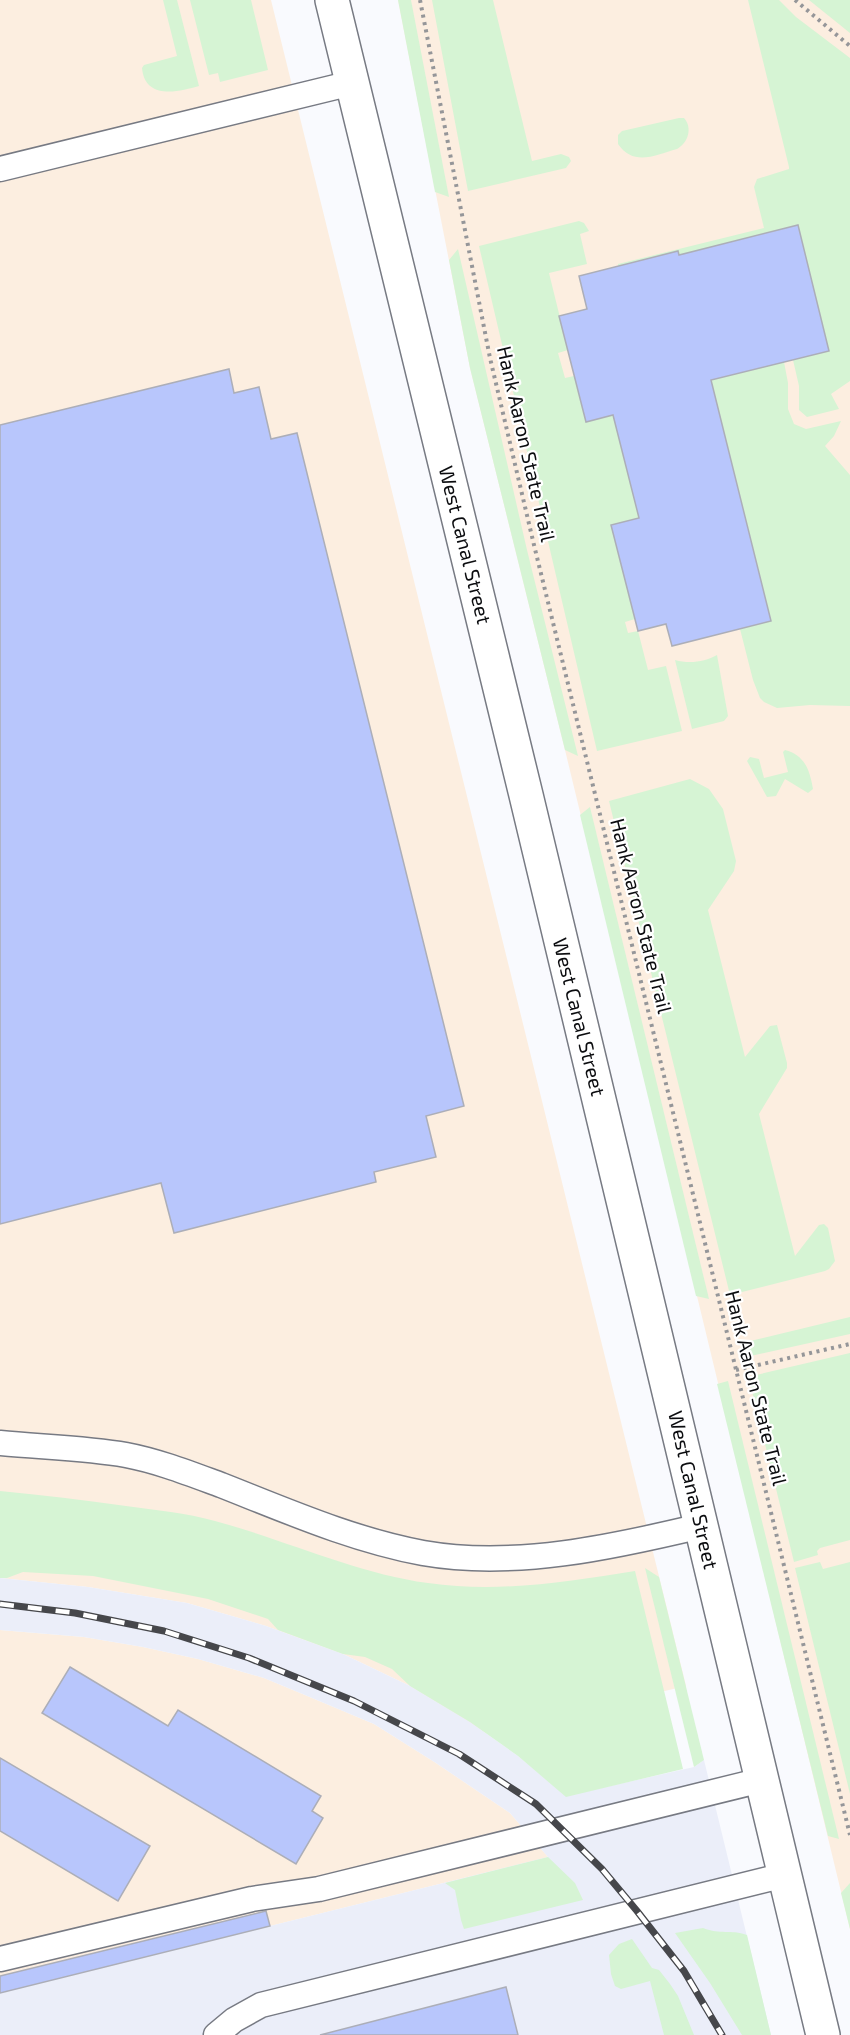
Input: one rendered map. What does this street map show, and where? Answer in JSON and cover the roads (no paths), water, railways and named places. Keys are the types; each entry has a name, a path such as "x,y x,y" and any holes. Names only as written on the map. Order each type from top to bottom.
{"street":[{"name":"West Canal Street","path":"337,8 352,83 823,2035"}],"lane":[{"path":"0,169 352,83"},
{"path":"0,1443 127,1455 205,1478 366,1540 425,1553 468,1558 570,1552 628,1544 701,1526"},
{"path":"0,1959 252,1899 319,1889 762,1780"},
{"path":"216,2035 234,2020 261,2005 785,1875"}],"railway":[{"path":"0,1604 75,1613 164,1631 249,1658 354,1701 459,1754 536,1804 602,1869 684,1971 722,2035"}]}
